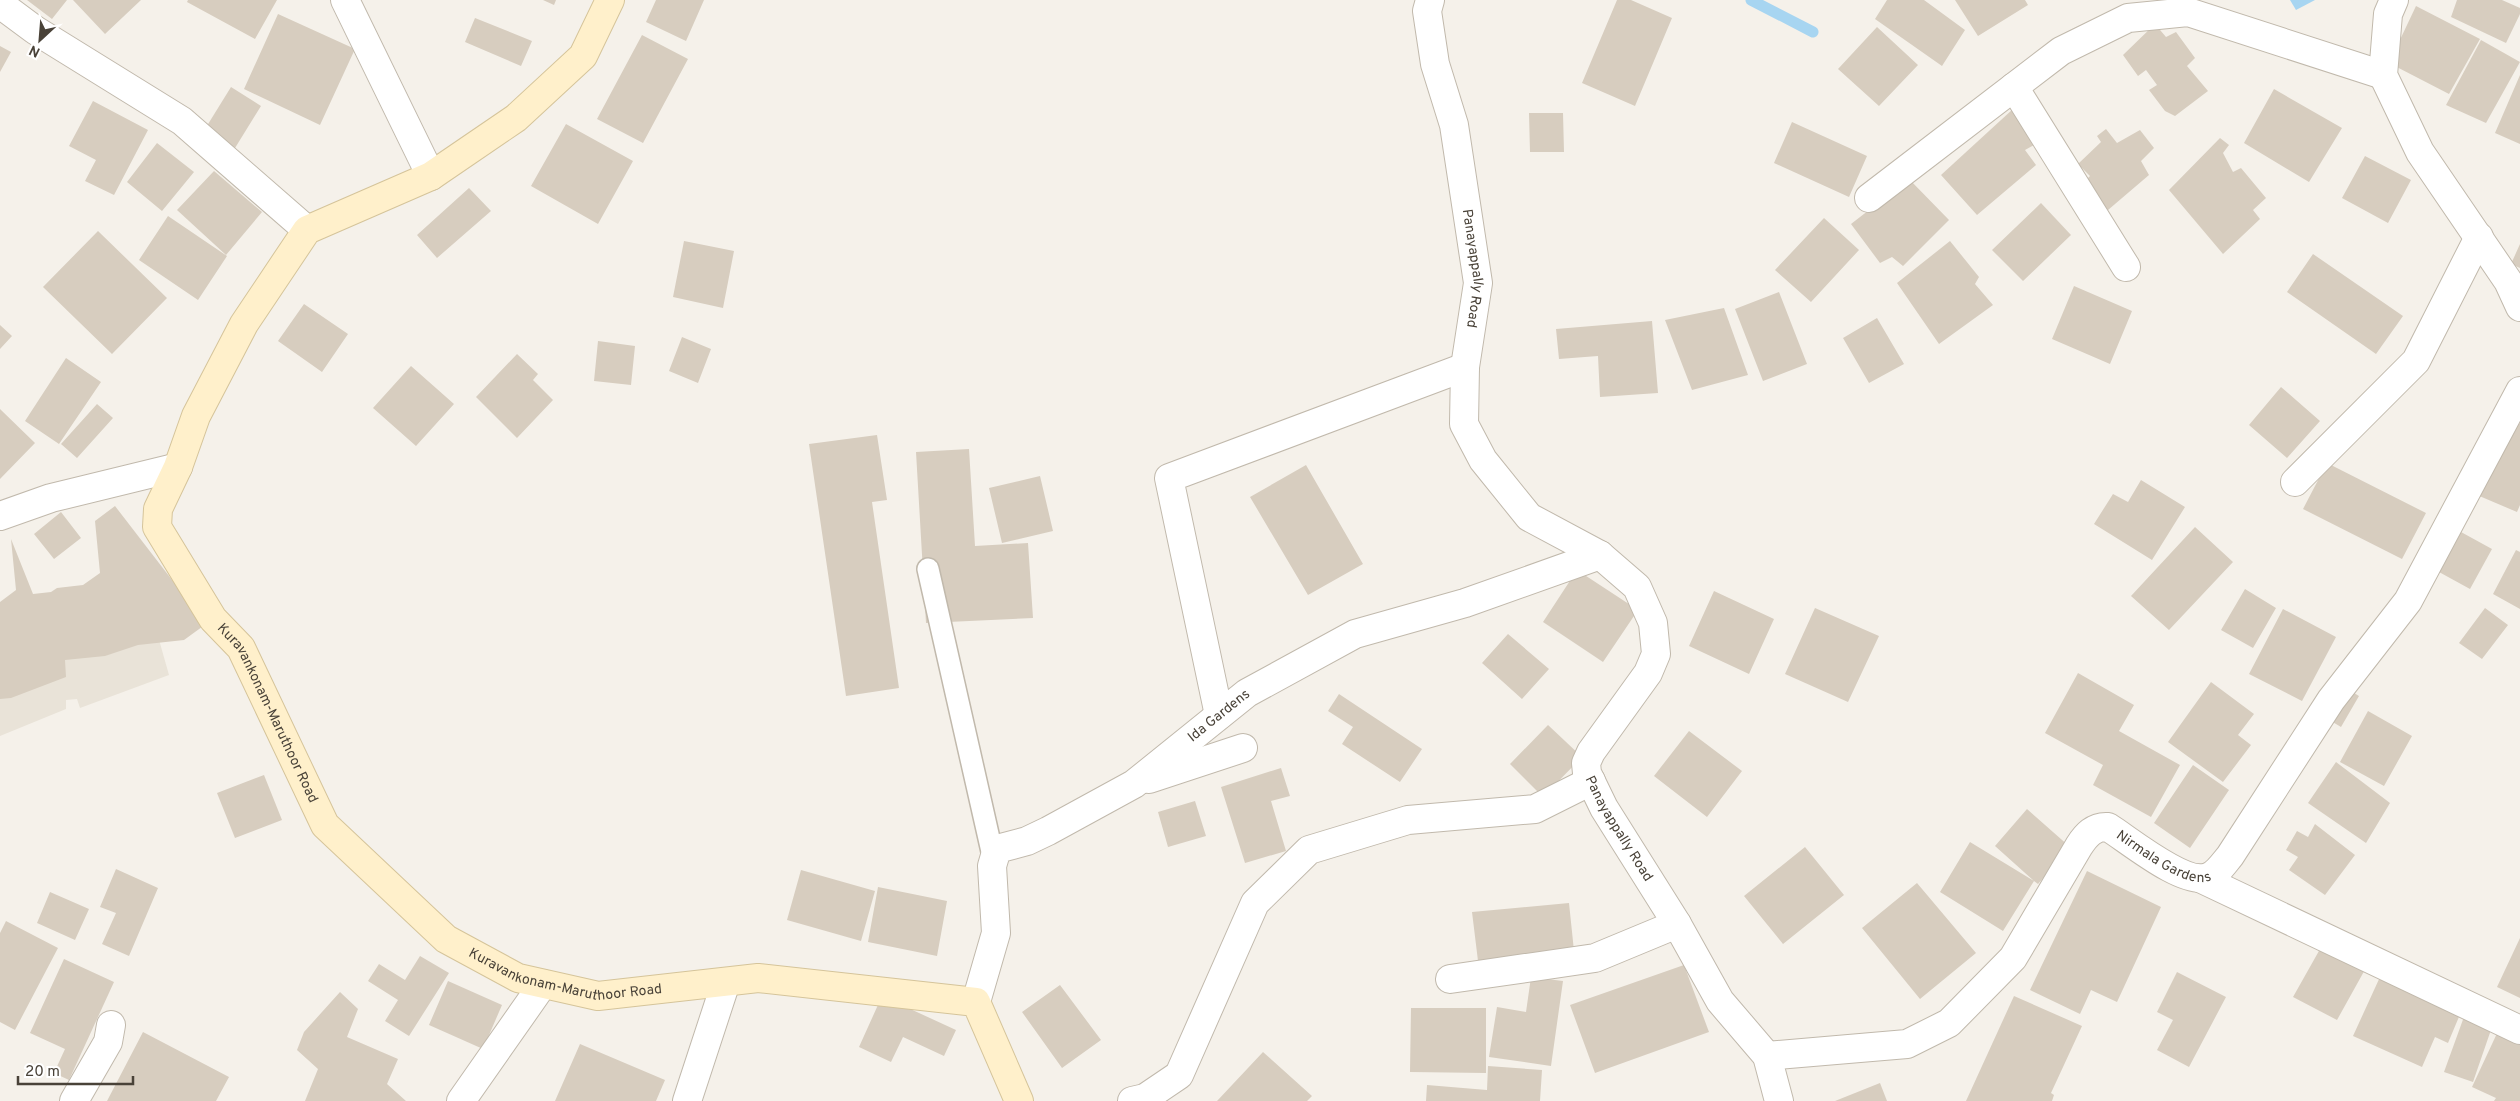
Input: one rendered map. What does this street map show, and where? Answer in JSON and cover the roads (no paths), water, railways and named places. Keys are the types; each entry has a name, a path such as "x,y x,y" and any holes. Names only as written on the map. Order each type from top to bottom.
{"main road":[{"path":"307,230 431,176 516,118 583,56 610,0"},
{"name":"Kuravankonam-Maruthoor Road","path":"307,230 244,324 196,416 178,468 158,509 157,527 213,619 241,648 325,825 446,939 518,978 598,996 758,978 976,1002"},
{"path":"976,1002 1019,1101"}],"street":[{"path":"345,0 431,176"},
{"name":"Panayappally Road","path":"1430,0 1427,11 1435,64 1454,125 1478,283 1465,367 1464,424 1483,460 1529,517 1600,555 1637,586 1653,624 1656,654 1648,673 1591,752 1586,763 1587,773 1604,808 1677,924 1720,1001 1767,1056 1779,1101"},
{"path":"2394,0 2388,14 2383,75 2420,152 2508,282 2520,307"},
{"path":"0,4 35,30 182,121 307,230"},
{"path":"1869,198 2061,51 2128,18 2183,6 2383,75"},
{"path":"2014,87 2126,267"},
{"path":"2295,482 2416,361 2478,237"},
{"path":"1219,715 1170,478 1465,367"},
{"name":"Nirmala Gardens","path":"1767,1056 1907,1044 1950,1023 2013,958 2084,838 2100,827 2108,827 2172,868 2202,879 2212,876 2230,856 2331,700 2408,601 2520,391"},
{"path":"0,516 51,498 178,468"},
{"name":"Ida Gardens","path":"993,856 997,849 1027,841 1048,832 1134,784 1248,693 1356,634 1464,603 1600,555"},
{"path":"1134,784 1242,748"},
{"path":"1132,1101 1145,1098 1179,1075 1255,903 1308,850 1408,820 1535,810 1591,781"},
{"path":"976,1002 996,932 993,856"},
{"path":"2202,879 2520,1030"},
{"path":"1450,979 1596,958 1677,924"},
{"path":"687,1101 726,982"},
{"path":"461,1101 543,984"},
{"path":"74,1101 108,1042 111,1025"}],"lane":[{"path":"928,569 993,856"}],"water":[{"path":"2290,0 2315,0 2296,10"}],"waterway":[{"path":"1751,0 1813,32"}]}
